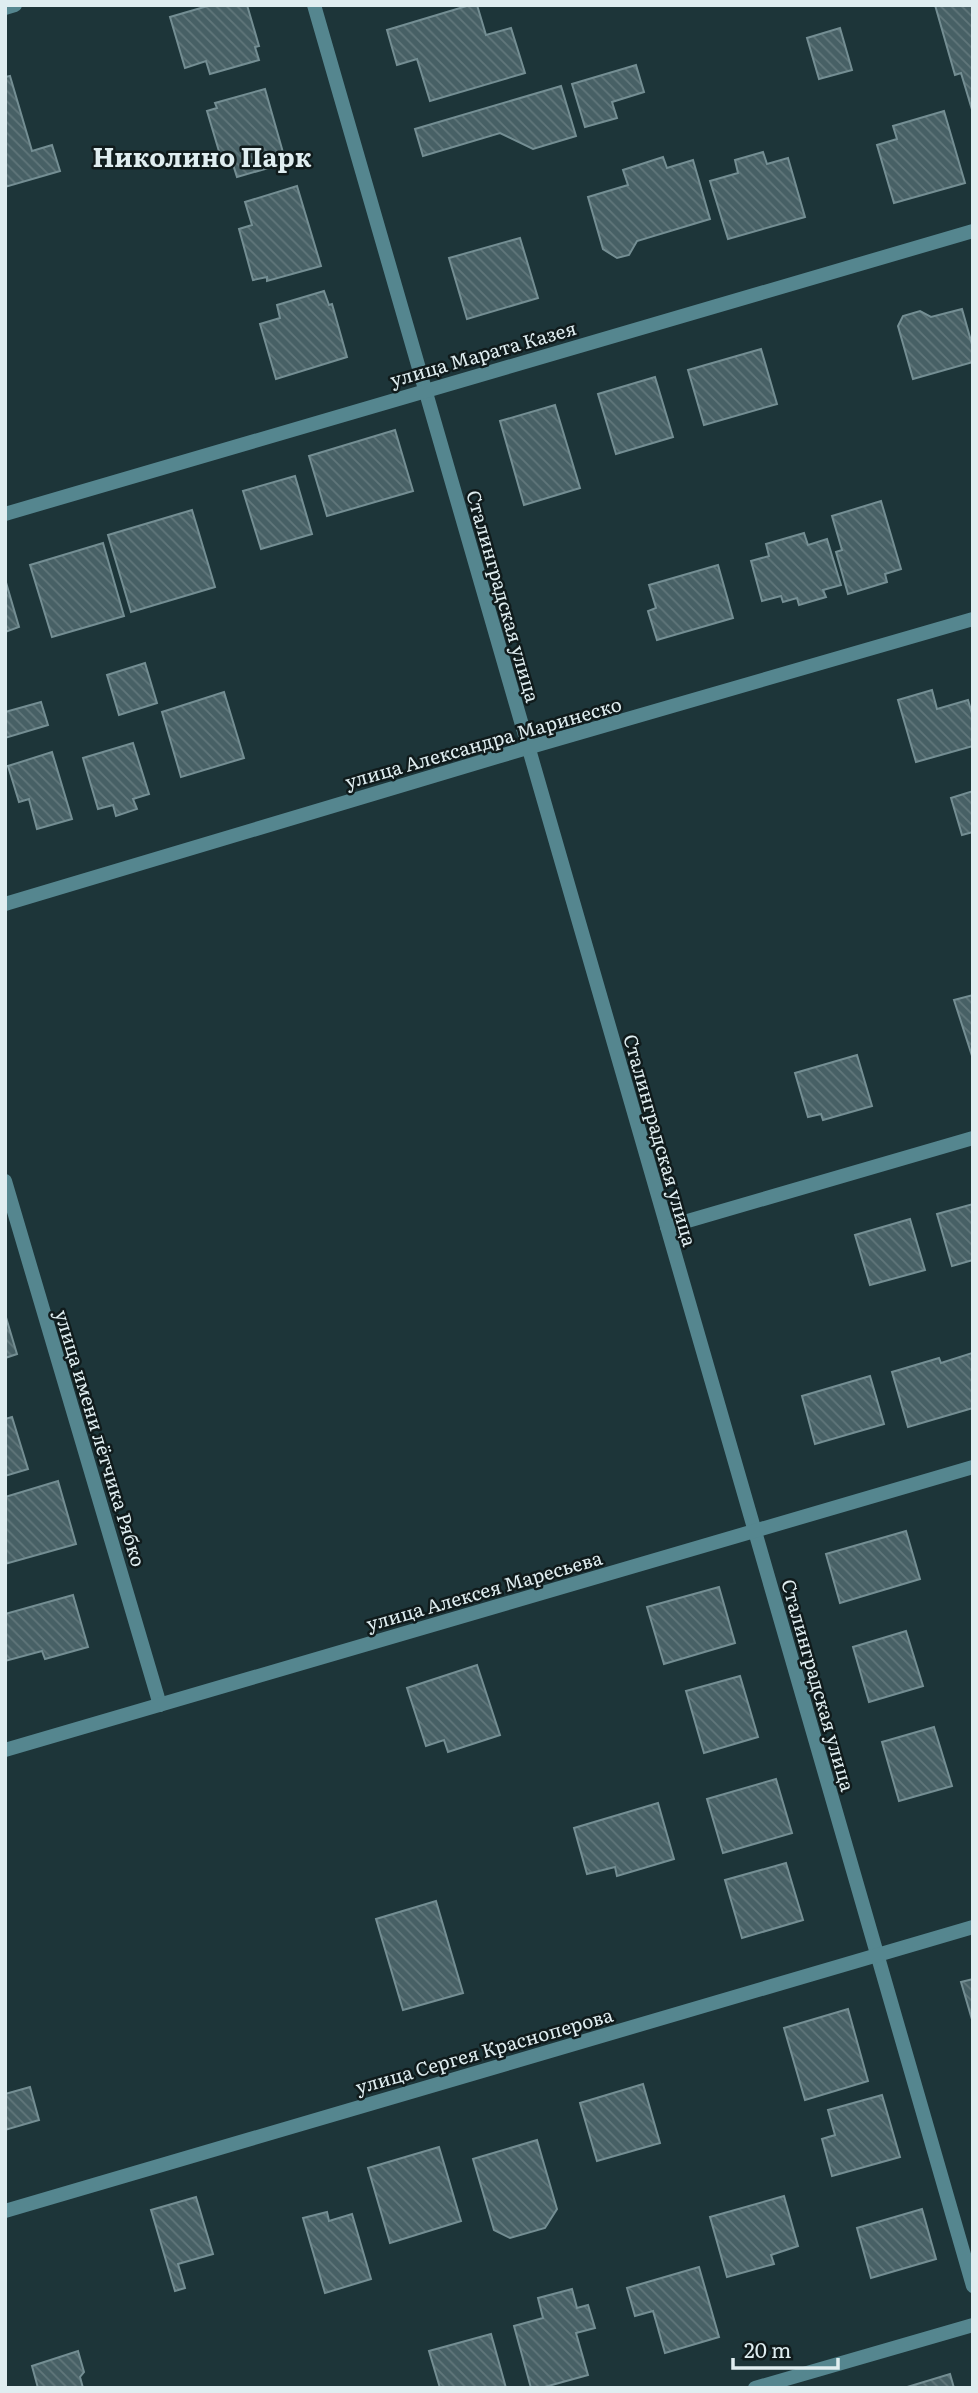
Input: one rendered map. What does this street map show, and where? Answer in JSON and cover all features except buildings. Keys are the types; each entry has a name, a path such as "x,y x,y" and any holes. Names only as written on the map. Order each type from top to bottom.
{"street":[{"path":"5,8 15,5"},
{"name":"Сталинградская улица","path":"314,5 973,2286"},
{"name":"улица Марата Казея","path":"5,513 973,231"},
{"name":"улица Александра Маринеско","path":"5,904 527,748 973,619"},
{"path":"667,1227 973,1138"},
{"name":"улица имени лётчика Рябко","path":"5,1181 160,1705"},
{"name":"улица Алексея Маресьева","path":"5,1750 973,1467"},
{"name":"улица Сергея Красноперова","path":"5,2211 973,1927"},
{"path":"755,2388 973,2325"}],"district":[{"name":"Николино Парк","path":"202,155"}]}
